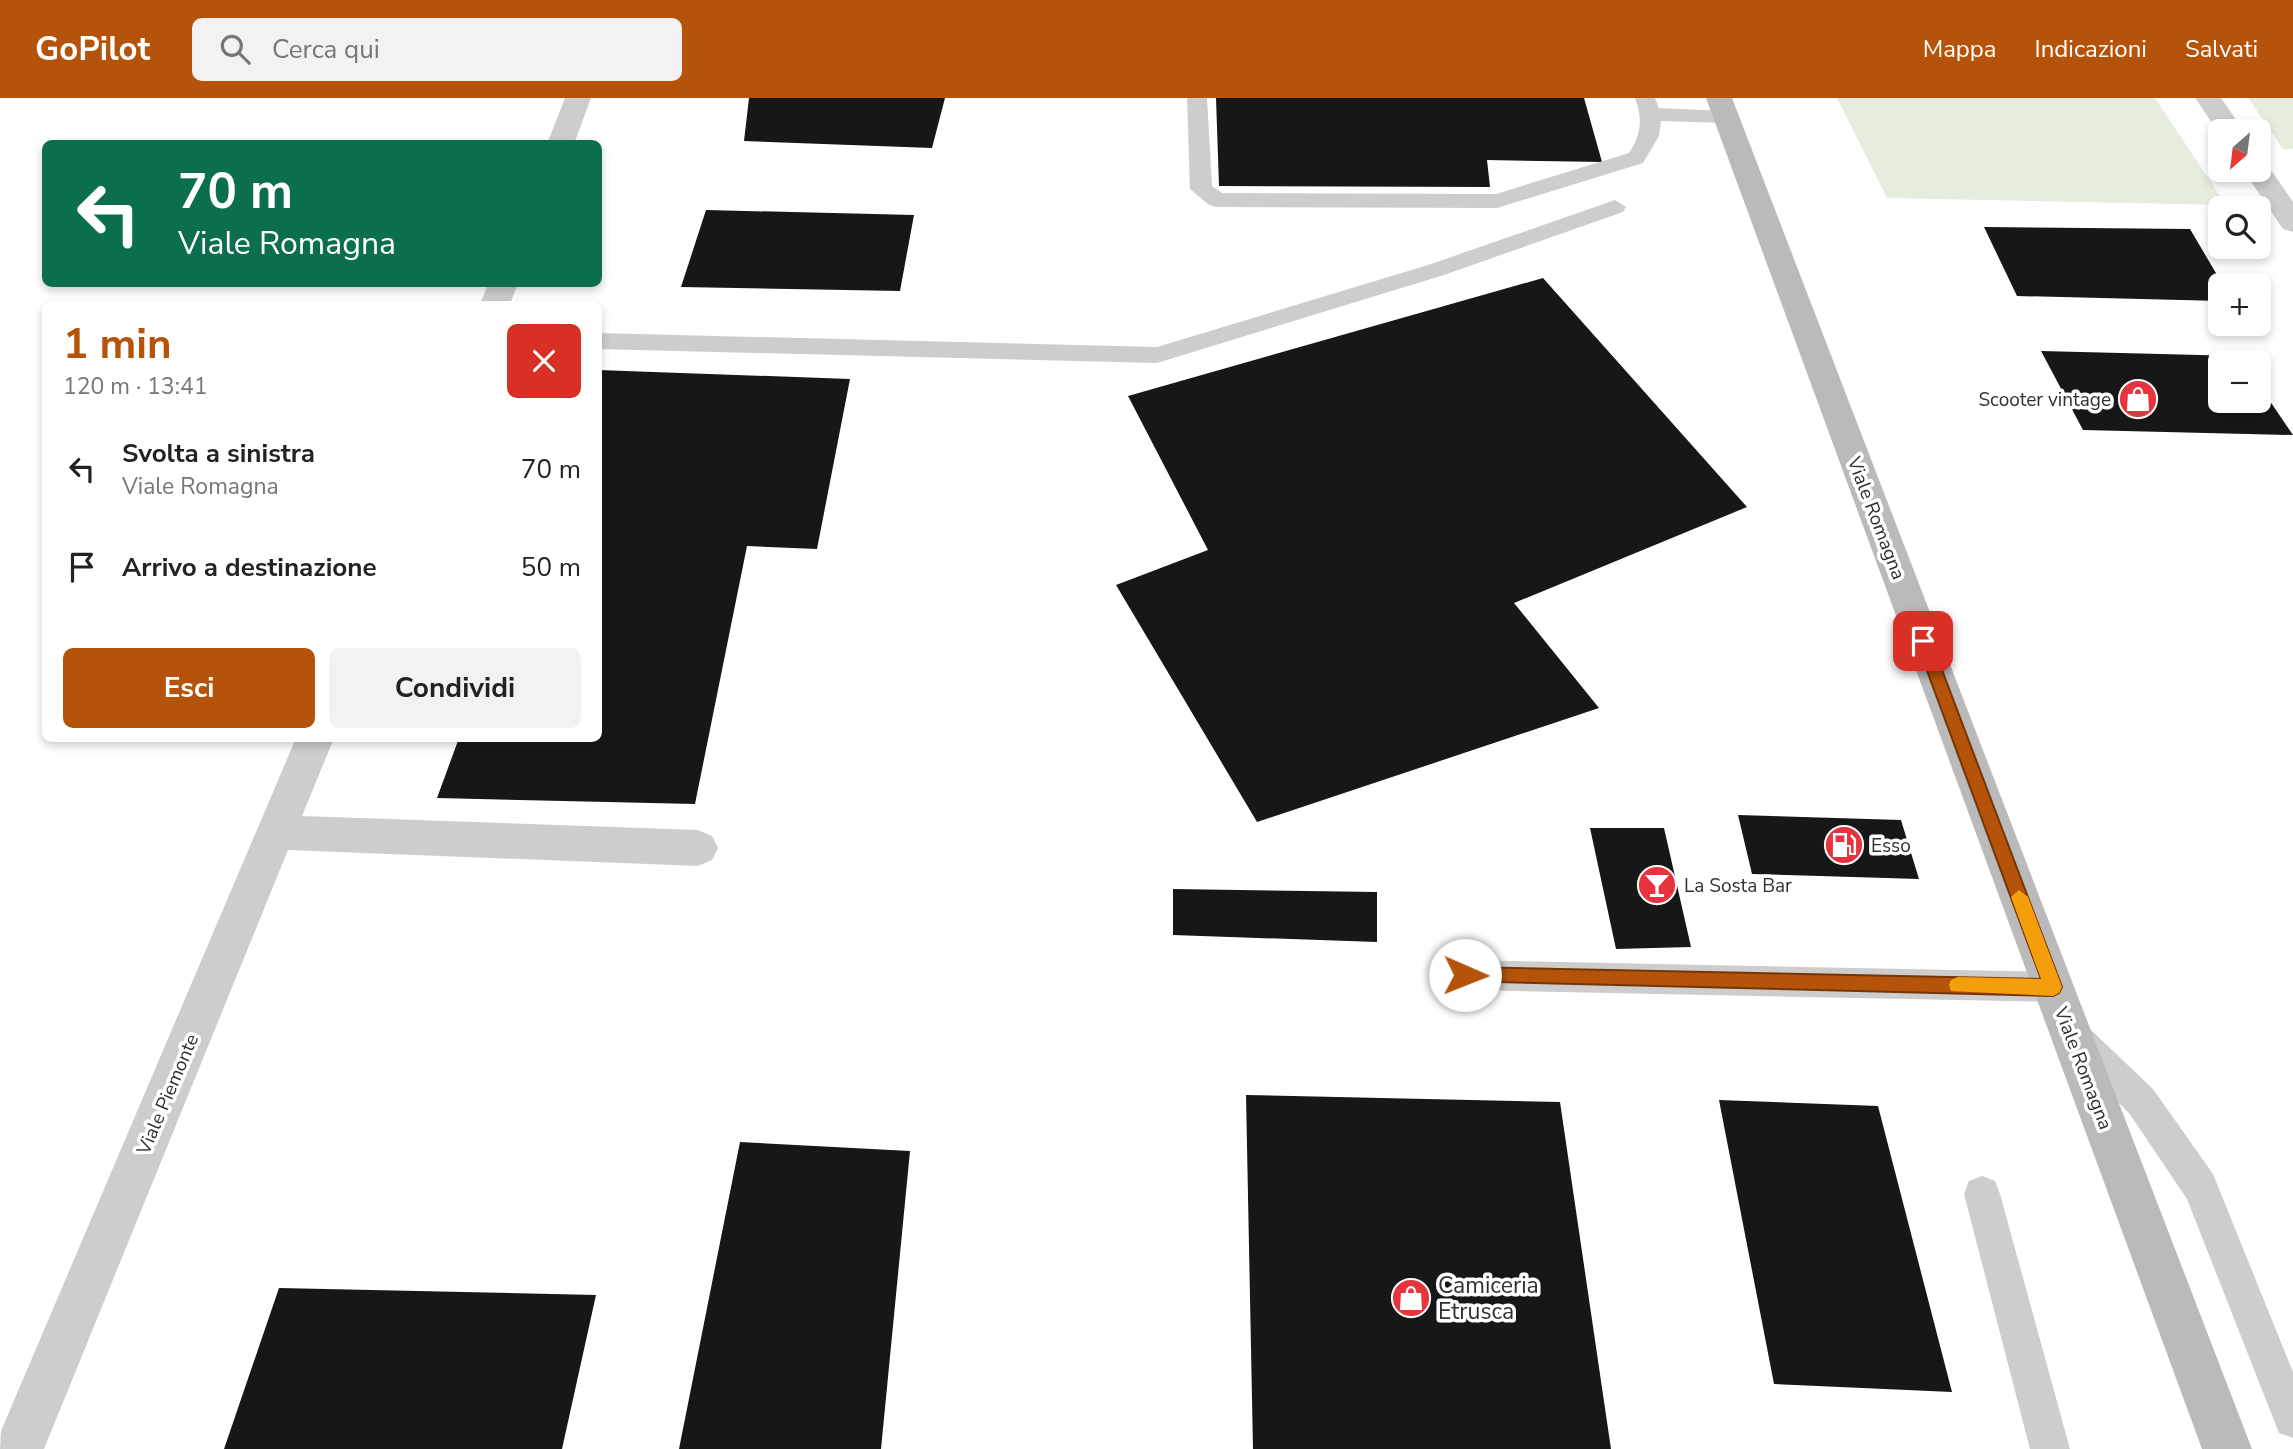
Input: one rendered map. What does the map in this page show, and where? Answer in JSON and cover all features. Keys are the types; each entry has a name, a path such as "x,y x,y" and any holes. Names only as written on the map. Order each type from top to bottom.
{"main road":[{"name":"Viale Romagna","path":"1722,108 2227,1449"}],"street":[{"path":"562,140 578,98"},
{"path":"2208,98 2223,119"},
{"path":"2265,182 2293,223"},
{"name":"Viale Piemonte","path":"19,1449 313,742"},
{"path":"276,832 698,848"}],"lane":[{"path":"1197,98 1201,189 1217,200 1497,201 1636,158 1647,143 1649,106 1722,108"},
{"path":"602,341 1157,355 1436,270 1615,207"},
{"path":"1465,975 2053,987"},
{"path":"2071,1034 2141,1101 2200,1187 2293,1419"},
{"path":"1982,1194 2050,1449"}],"green space":[{"path":"1837,98 2155,98 2208,178 2208,182 2220,196 2208,196 2208,205 1887,198"},
{"path":"2248,98 2293,98 2293,149 2283,149 2272,133 2272,119 2262,119"}],"building":[{"path":"749,98 945,98 932,148 744,141"},
{"path":"1216,98 1584,98 1602,162 1487,160 1490,187 1219,186"},
{"path":"706,210 914,215 900,291 681,287"},
{"path":"1984,227 2190,229 2216,273 2208,273 2208,301 2017,296"},
{"path":"1543,278 1747,507 1514,603 1599,708 1257,822 1116,585 1208,550 1128,396"},
{"path":"2041,351 2208,355 2208,413 2271,413 2271,403 2293,435 2083,430"},
{"path":"602,370 850,379 817,549 747,546 695,804 437,798 458,742 602,742"},
{"path":"1738,815 1901,820 1919,879 1752,874"},
{"path":"1590,828 1664,828 1691,947 1616,949"},
{"path":"1173,889 1377,892 1377,942 1173,935"},
{"path":"1246,1095 1560,1102 1611,1449 1253,1449"},
{"path":"1719,1100 1878,1106 1952,1392 1774,1384"},
{"path":"740,1142 910,1151 881,1449 679,1449"},
{"path":"279,1288 596,1295 562,1449 224,1449"}],"slow traffic":[{"path":"1958,985 2053,987 2019,897"}],"place":[{"name":"Scooter vintage","path":"2138,399"},
{"name":"Esso","path":"1844,845"},
{"name":"La Sosta Bar","path":"1657,885"},
{"name":"Camiceria Etrusca","path":"1411,1298"}],"route":[{"path":"1465,975 2053,987 1923,641"}]}
